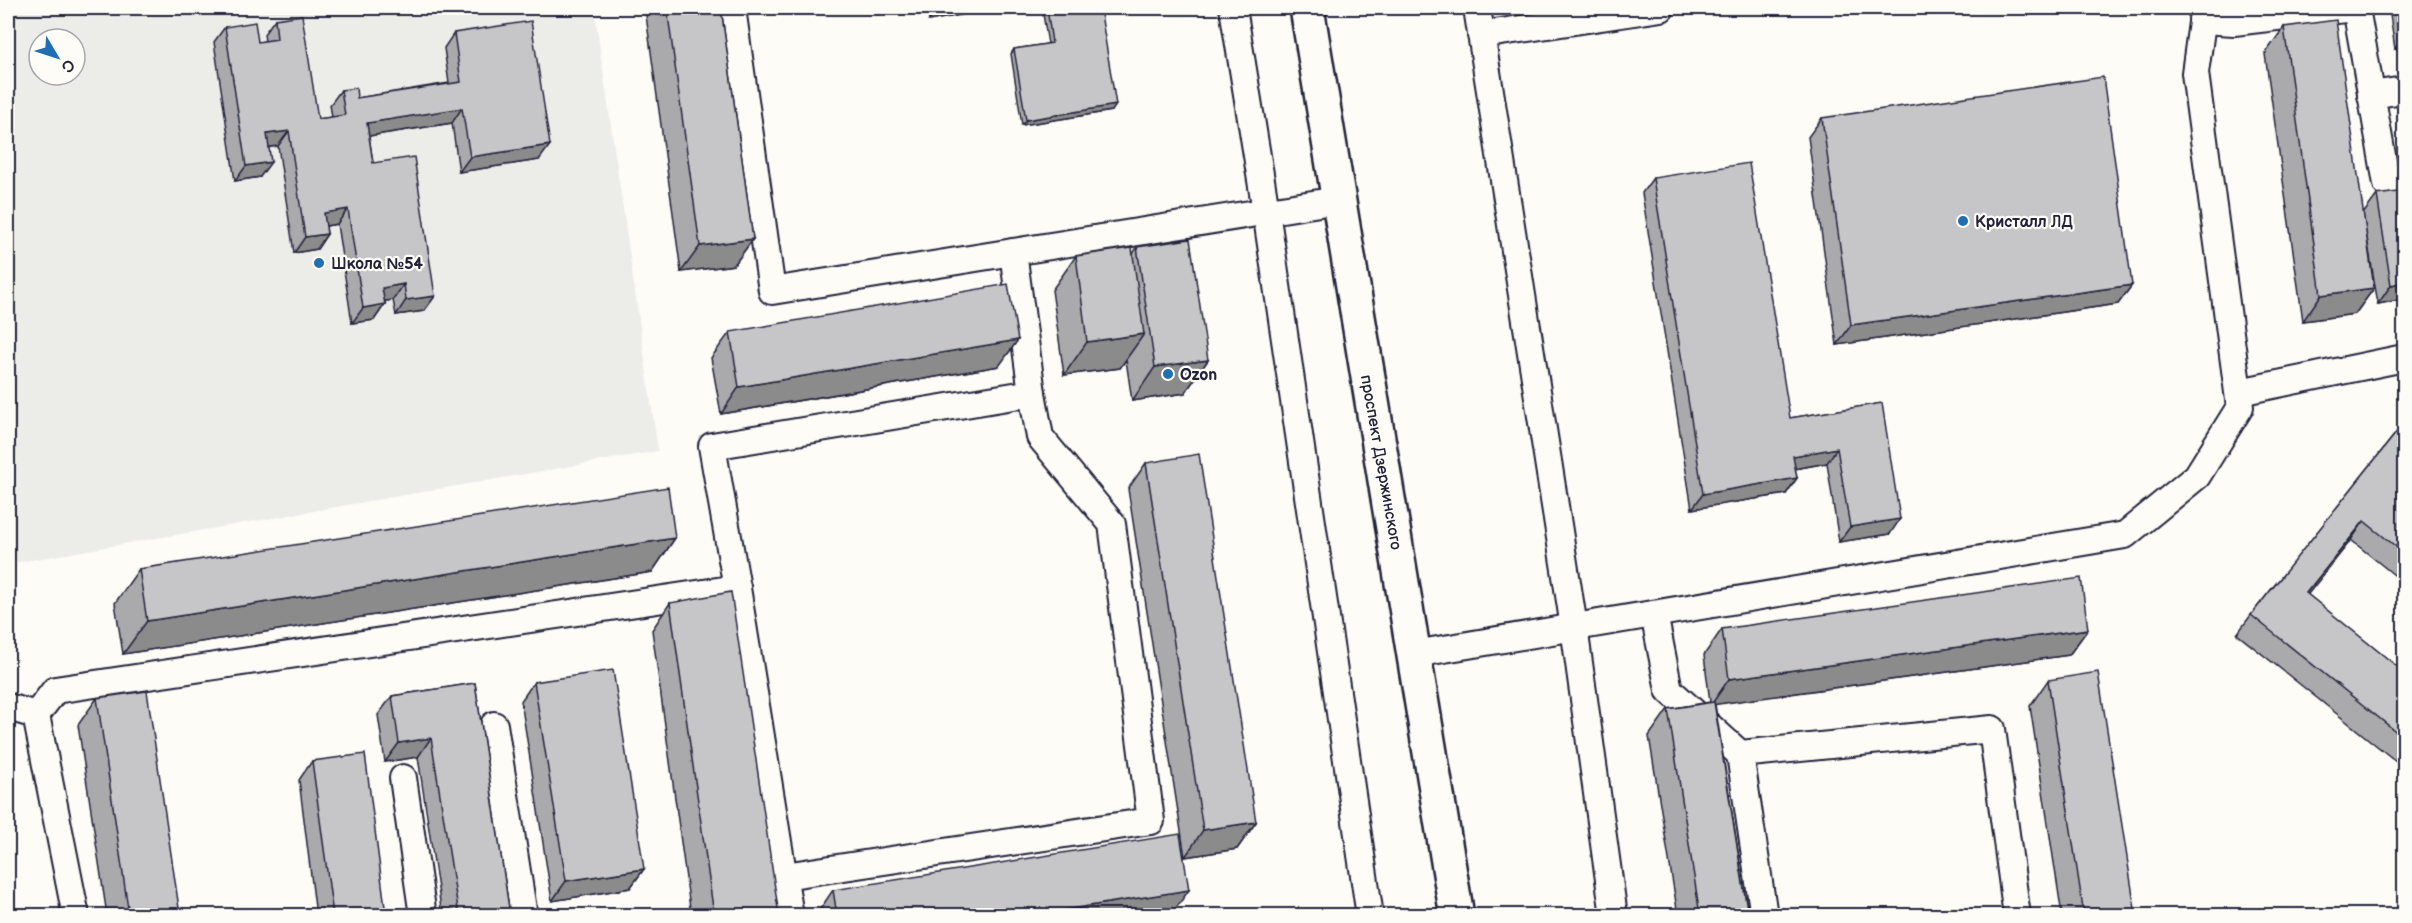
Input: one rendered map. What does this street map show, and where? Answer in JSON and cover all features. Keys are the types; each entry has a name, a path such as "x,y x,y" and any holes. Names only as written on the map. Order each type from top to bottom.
{"main road":[{"name":"проспект Дзержинского","path":"1307,8 1457,915"}],"street":[{"path":"732,8 772,291 1338,200"},
{"path":"1233,8 1266,211 1371,915"},
{"path":"1477,8 1574,627 1614,915"},
{"path":"1481,35 1661,8"},
{"path":"1414,654 2125,535 2197,476 2240,407 2195,73 2203,14 2234,22 2355,8 2386,184 2404,183"},
{"path":"2371,95 2404,90"},
{"path":"784,876 1151,821 1112,524 1040,437 1013,252"},
{"path":"2239,392 2404,358"},
{"path":"790,915 712,446 1032,393"},
{"path":"76,915 36,715 55,690 737,588"},
{"path":"1654,614 1669,690 1740,754 1764,915"},
{"path":"8,707 36,715"},
{"path":"495,725 524,915"},
{"path":"1740,754 1992,729 2017,915"},
{"path":"403,778 423,915"}],"shaded area":[{"name":"Школа №54","path":"14,8 594,8 658,451 8,564 8,14"}],"building":[{"path":"667,8 721,8 753,239 700,246"},
{"path":"1047,8 1100,8 1116,105 1026,120 1014,49 1052,43"},
{"path":"302,15 318,119 345,115 341,90 356,88 357,98 461,82 454,33 531,21 550,145 470,157 462,108 367,123 373,163 414,157 435,296 406,300 404,284 382,288 385,304 363,308 348,209 324,213 327,234 305,237 289,131 267,134 271,162 246,166 225,27 255,22 258,42 277,39 275,19"},
{"path":"2336,20 2374,288 2321,295 2284,27"},
{"name":"Кристалл ЛД","path":"2103,77 2132,285 1851,325 1822,118"},
{"path":"1749,163 1790,418 1882,403 1900,519 1850,527 1837,448 1793,456 1797,478 1703,494 1653,178"},
{"path":"2404,191 2404,282 2391,285 2377,195"},
{"path":"1190,239 1208,360 1155,367 1137,247"},
{"path":"1132,248 1144,334 1087,342 1076,256"},
{"path":"1008,284 1018,340 739,387 730,332"},
{"path":"2404,423 2404,553 2364,521 2306,593 2404,672 2404,738 2251,615"},
{"path":"1199,454 1256,822 1203,830 1146,463"},
{"path":"668,487 675,538 147,621 139,569"},
{"path":"2081,578 2088,629 1729,679 1722,629"},
{"path":"731,592 779,915 714,915 670,603"},
{"path":"613,670 644,869 566,881 534,682"},
{"path":"2098,672 2136,915 2084,915 2048,680"},
{"path":"475,683 510,915 459,915 431,738 399,743 392,696"},
{"path":"147,691 180,915 129,915 97,698"},
{"path":"1714,702 1748,915 1700,915 1668,709"},
{"path":"365,754 386,915 333,915 312,761"},
{"path":"1180,834 1189,890 1033,915 837,915 833,890"}],"place":[{"name":"Кристалл ЛД","path":"1963,221"},
{"name":"Школа №54","path":"319,263"},
{"name":"Ozon","path":"1168,374"}]}
